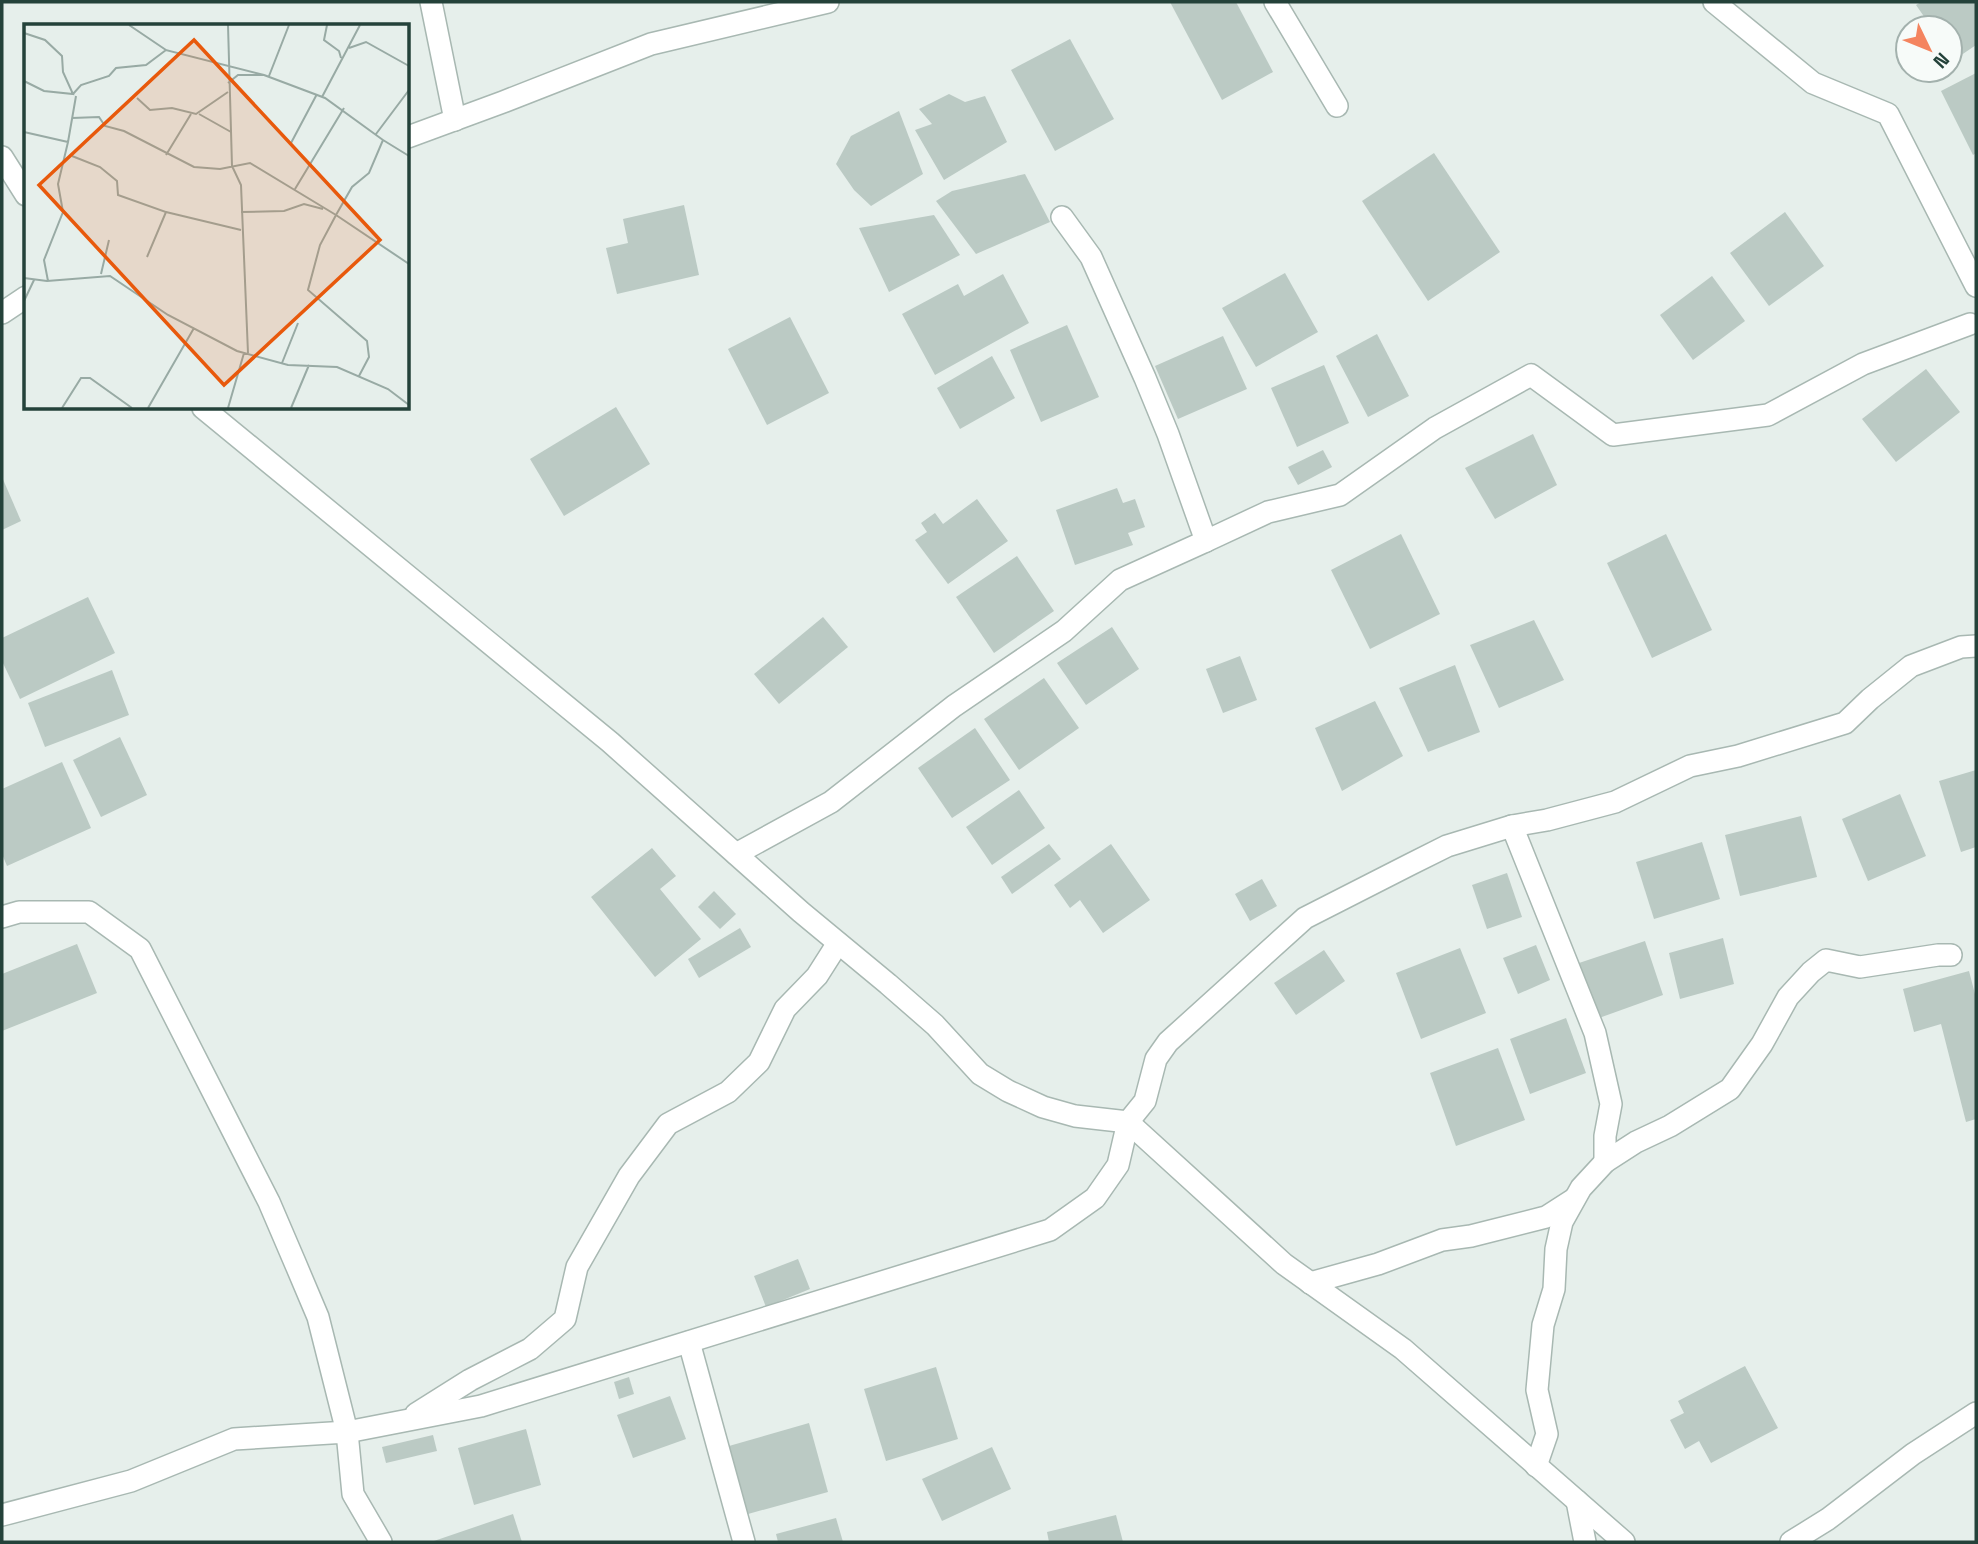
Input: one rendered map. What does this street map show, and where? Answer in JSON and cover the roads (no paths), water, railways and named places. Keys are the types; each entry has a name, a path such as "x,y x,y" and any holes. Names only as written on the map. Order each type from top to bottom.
{"street":[{"path":"431,2 455,120"},
{"path":"410,136 651,44 828,2"},
{"path":"1275,2 1338,106"},
{"path":"1714,2 1812,82 1888,114 1976,286"},
{"path":"2,157 24,192"},
{"path":"1062,217 1091,257 1145,378 1206,541"},
{"path":"2,313 24,298"},
{"path":"736,854 831,802 954,706 1064,631 1119,580 1268,512 1340,495 1435,428 1531,375 1613,435 1768,415 1863,364 1970,324"},
{"path":"205,410 610,742 935,1026 980,1074 1043,1107 1075,1116 1128,1122 1284,1264 1403,1349 1624,1542"},
{"path":"2,1515 131,1480 234,1439 347,1432 481,1406 1050,1230 1095,1198 1118,1165 1128,1122 1145,1101 1156,1059 1168,1042 1305,918 1447,846 1512,826 1615,802 1690,766 1738,756 1845,723 1911,666 1961,647 1976,646"},
{"path":"1512,826 1595,1033 1611,1104 1605,1136 1605,1162"},
{"path":"2,917 19,912 89,912 140,949 269,1202 314,1307 347,1432 353,1494 381,1542"},
{"path":"406,1421 470,1380 530,1349 565,1319 577,1268 629,1176 668,1124 728,1091 759,1062 785,1009 817,976 838,943"},
{"path":"1536,1466 1547,1434 1537,1390 1543,1325 1555,1289 1556,1249 1560,1231 1581,1188 1605,1162 1730,1089 1762,1044 1787,997 1826,960 1860,967 1951,955"},
{"path":"1310,1283 1378,1264 1442,1240 1471,1236 1546,1216 1576,1198"},
{"path":"689,1342 744,1542"},
{"path":"1791,1542 1828,1519 1913,1454 1976,1413"},
{"path":"1577,1501 1585,1542"}]}
